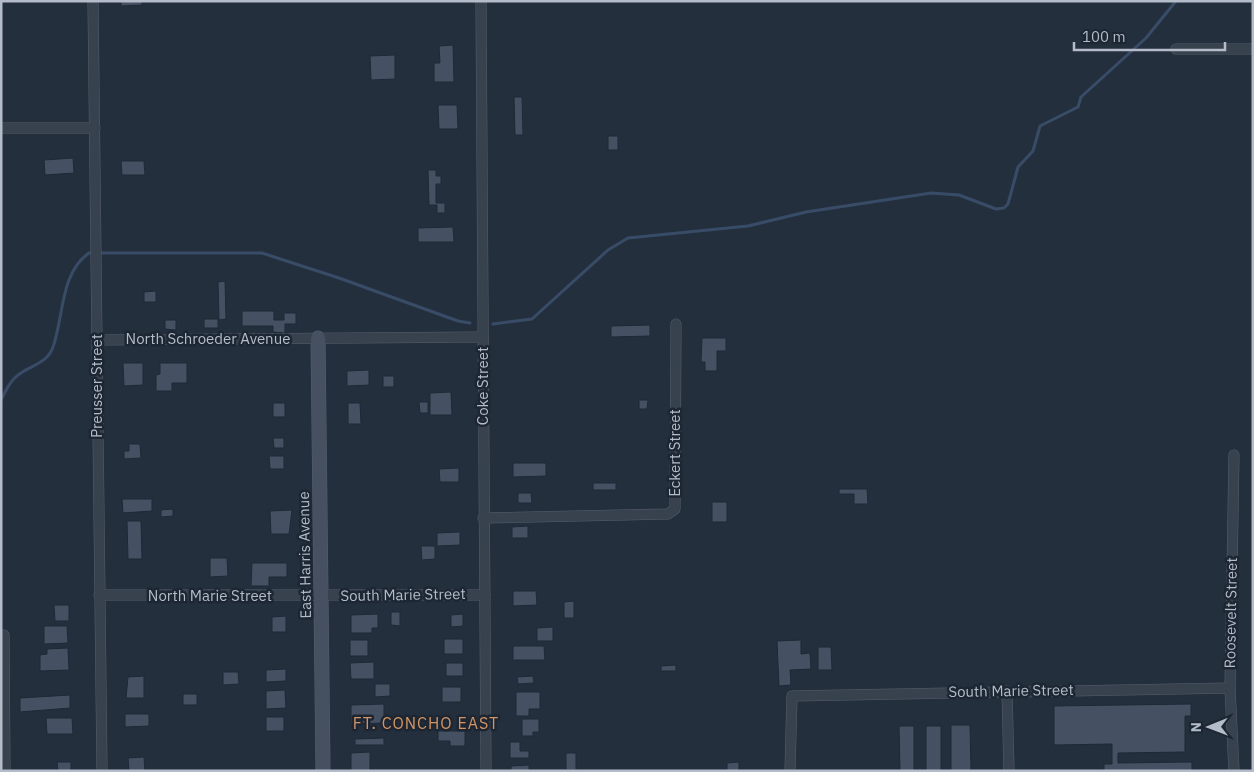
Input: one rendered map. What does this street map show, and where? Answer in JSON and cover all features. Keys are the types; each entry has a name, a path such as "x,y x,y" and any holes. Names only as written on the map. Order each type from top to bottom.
{"street":[{"name":"Preusser Street","path":"93,1 102,771"},
{"name":"Coke Street","path":"481,1 486,771"},
{"path":"1176,49 1253,49"},
{"path":"1,128 95,128"},
{"name":"Eckert Street","path":"483,518 668,514 675,509 676,324"},
{"name":"North Schroeder Avenue","path":"97,340 483,337"},
{"name":"East Harris Avenue","path":"318,338 323,771"},
{"name":"Roosevelt Street","path":"1234,455 1230,688 1234,771"},
{"name":"South Marie Street","path":"321,596 485,594"},
{"name":"North Marie Street","path":"99,595 321,596"},
{"path":"4,635 5,771"},
{"name":"South Marie Street","path":"790,771 792,696 1230,688"},
{"path":"1007,691 1009,771"}],"building":[{"path":"121,1 142,1 142,5 121,6"},
{"path":"453,45 454,82 434,82 434,63 440,63 439,46"},
{"path":"395,55 395,79 371,80 370,56"},
{"path":"514,97 522,97 523,135 515,135"},
{"path":"438,105 457,105 458,129 439,129"},
{"path":"608,136 618,136 618,150 608,150"},
{"path":"73,158 74,173 45,175 44,160"},
{"path":"121,161 144,161 145,175 122,175"},
{"path":"428,170 436,170 436,176 441,176 441,184 436,184 436,203 445,203 445,213 437,213 437,205 429,205"},
{"path":"453,227 454,242 418,242 418,228"},
{"path":"225,281 226,319 219,320 218,282"},
{"path":"156,291 156,302 144,302 144,292"},
{"path":"242,311 274,311 274,320 284,320 284,313 296,313 296,324 285,324 285,333 273,332 273,326 242,326"},
{"path":"204,319 218,319 218,328 204,328"},
{"path":"165,320 176,320 176,330 165,329"},
{"path":"650,325 650,336 611,337 611,326"},
{"path":"702,338 726,338 726,351 717,351 717,371 705,371 705,362 701,362"},
{"path":"123,363 143,363 143,385 124,386"},
{"path":"160,363 187,363 187,383 172,383 172,391 156,391 156,375 160,374"},
{"path":"369,370 369,385 347,386 347,371"},
{"path":"383,376 394,376 394,387 383,387"},
{"path":"451,392 452,415 430,415 430,393"},
{"path":"639,400 648,400 647,409 639,409"},
{"path":"419,402 428,402 428,413 420,413"},
{"path":"273,403 285,403 285,417 273,417"},
{"path":"348,403 360,403 361,424 348,424"},
{"path":"273,438 284,438 284,448 274,448"},
{"path":"129,444 140,444 141,458 124,459 124,451 129,451"},
{"path":"269,456 284,456 284,469 270,469"},
{"path":"513,463 546,463 546,476 513,477"},
{"path":"459,468 459,482 440,482 439,469"},
{"path":"593,483 616,483 616,490 593,490"},
{"path":"839,489 867,489 868,504 854,504 854,494 839,494"},
{"path":"518,493 531,493 532,503 518,503"},
{"path":"122,499 152,499 152,511 123,513"},
{"path":"712,502 727,502 727,522 712,522"},
{"path":"173,509 173,516 161,517 161,510"},
{"path":"292,510 289,534 271,534 270,511"},
{"path":"127,521 141,521 142,559 128,559"},
{"path":"528,526 528,538 512,538 512,527"},
{"path":"460,532 460,545 437,546 437,533"},
{"path":"421,546 435,546 435,559 422,560"},
{"path":"210,558 227,558 228,576 210,577"},
{"path":"252,563 287,563 287,577 269,577 269,586 251,586"},
{"path":"513,591 536,591 537,605 513,606"},
{"path":"574,601 574,618 564,618 564,602"},
{"path":"54,605 69,605 69,621 55,621"},
{"path":"391,612 400,612 400,626 391,625"},
{"path":"378,614 378,628 372,628 372,633 351,633 351,615"},
{"path":"463,614 463,626 451,627 451,615"},
{"path":"286,616 286,632 272,632 272,617"},
{"path":"44,626 67,626 68,643 44,644"},
{"path":"553,627 553,641 537,641 537,628"},
{"path":"444,639 463,639 463,654 444,654"},
{"path":"350,640 368,640 368,656 350,656"},
{"path":"801,640 801,654 810,653 811,669 790,670 791,685 779,686 777,641"},
{"path":"513,646 544,646 545,660 513,660"},
{"path":"818,647 831,647 832,670 818,670"},
{"path":"68,648 69,670 40,671 40,655 47,654 47,649"},
{"path":"374,662 374,679 351,679 350,663"},
{"path":"446,663 463,663 463,676 446,676"},
{"path":"676,665 676,671 661,671 661,666"},
{"path":"286,669 286,681 266,682 266,670"},
{"path":"223,672 238,672 239,684 223,685"},
{"path":"144,676 144,698 126,698 128,677"},
{"path":"533,676 534,683 518,684 517,677"},
{"path":"375,684 390,684 390,696 375,697"},
{"path":"442,687 461,687 461,702 442,702"},
{"path":"285,690 286,708 266,709 266,691"},
{"path":"516,692 540,692 540,709 529,709 529,716 516,716"},
{"path":"183,694 197,694 197,705 183,705"},
{"path":"70,695 70,708 20,712 20,698"},
{"path":"384,704 384,723 351,724 351,705"},
{"path":"1191,704 1191,716 1185,716 1185,752 1118,753 1118,763 1192,762 1192,771 1104,771 1104,764 1112,764 1112,744 1054,745 1054,706"},
{"path":"125,714 149,714 149,726 125,727"},
{"path":"266,717 284,717 284,731 266,731"},
{"path":"46,718 72,718 73,734 47,734"},
{"path":"522,719 539,719 539,732 533,732 533,736 522,736"},
{"path":"951,725 970,725 971,771 951,771"},
{"path":"899,726 914,726 914,771 900,771"},
{"path":"926,726 941,726 941,771 926,771"},
{"path":"438,731 465,731 465,746 450,746 450,741 438,741"},
{"path":"384,738 384,745 355,745 355,739"},
{"path":"510,742 520,742 520,751 529,751 529,758 510,758"},
{"path":"370,752 370,771 351,771 351,753"},
{"path":"566,753 576,753 576,770 566,770"},
{"path":"144,757 145,771 129,771 128,758"},
{"path":"57,762 71,762 71,771 58,771"},
{"path":"739,762 739,771 727,771 727,763"},
{"path":"529,765 529,771 511,771 511,766"}],"waterway":[{"path":"493,324 532,319 608,250 628,238 748,226 806,212 931,193 959,195 996,209 1004,208 1008,204 1018,167 1033,151 1040,126 1078,107 1081,97 1146,38 1176,1"},
{"path":"1,400 14,378 40,363 51,352 57,335 68,283 73,272 89,253 262,253 339,278 458,321 470,323"}],"district":[{"name":"FT. CONCHO EAST","path":"426,723"}]}
